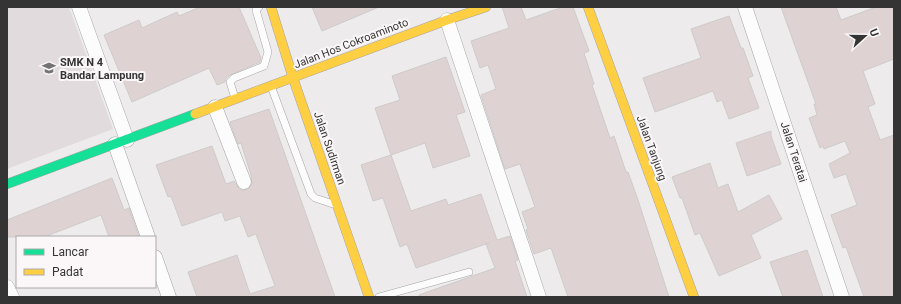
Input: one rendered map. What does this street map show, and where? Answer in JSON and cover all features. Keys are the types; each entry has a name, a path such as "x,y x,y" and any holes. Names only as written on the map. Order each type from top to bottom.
{"street":[{"path":"80,7 148,236"},
{"name":"Jalan Sudirman","path":"271,7 293,78 368,297"},
{"name":"Jalan Hos Cokroaminoto","path":"7,184 236,100 447,20 486,7"},
{"name":"Jalan Tanjung","path":"588,7 694,297"},
{"name":"Jalan Teratai","path":"745,7 842,297"},
{"path":"447,20 539,297"},
{"path":"215,107 244,182"},
{"path":"156,260 169,297"},
{"path":"7,288 12,297"}],"lane":[{"path":"236,100 230,82 234,78 264,66 267,60 268,52 256,10 259,7"},
{"path":"271,86 311,194 315,198 337,206"},
{"path":"379,297 468,272"}],"shaded area":[{"name":"SMK N 4 Bandar Lampung","path":"7,7 69,7 113,129 7,169"}],"building":[{"path":"200,7 239,7 261,58 260,62 232,74 226,78 225,82 217,85 209,68 132,102 104,35 139,20 142,28 177,12 179,16"},
{"path":"312,7 379,7 322,31"},
{"path":"502,7 521,7 526,20 563,7 573,7 589,51 584,53 594,84 592,85 610,138 614,136 626,172 628,172 669,297 568,297 551,248 534,254 522,212 535,207 520,164 505,169 481,95 496,89 488,65 480,68 471,41 509,28"},
{"path":"781,7 836,7 841,20 876,7 894,7 894,59 863,71 875,104 868,107 880,140 894,135 894,297 864,297 846,247 843,248 831,215 857,205 846,174 834,178 829,164 850,153 845,141 824,149 823,146 820,148 809,118 817,115 814,104 816,104"},
{"path":"729,16 753,76 748,78 759,108 729,119 722,100 717,102 713,91 655,112 643,78 701,58 691,29"},
{"path":"446,57 465,112 456,115 470,156 433,168 425,143 391,155 375,108 400,100 392,76"},
{"path":"269,109 335,297 197,297 188,272 237,255 250,294 275,286 256,234 248,237 240,216 225,221 222,212 182,226 171,196 168,197 156,165 212,146 226,184 234,181 239,189 247,190 252,184 251,175 241,143 238,144 230,122"},
{"path":"771,131 771,136 781,164 747,176 736,143"},
{"path":"391,155 411,211 446,199 448,205 481,194 497,240 510,236 518,260 515,261 527,297 419,297 419,295 495,268 486,244 416,268 407,244 400,247 383,198 373,201 361,165"},
{"path":"710,163 718,188 728,184 738,212 769,195 782,219 751,235 761,258 719,276 700,233 695,235 682,198 680,198 672,177"},
{"path":"112,178 124,210 129,208 139,236 109,236 101,215 47,236 7,237 7,220"},
{"path":"807,250 823,297 783,297 770,262"}],"traffic: fast":[{"path":"7,184 195,114"}],"traffic: slow":[{"path":"271,7 293,78 369,297"},
{"path":"195,114 447,20 486,7"},
{"path":"588,7 694,297"}],"place":[{"name":"SMK N 4 Bandar Lampung","path":"49,68"}]}
